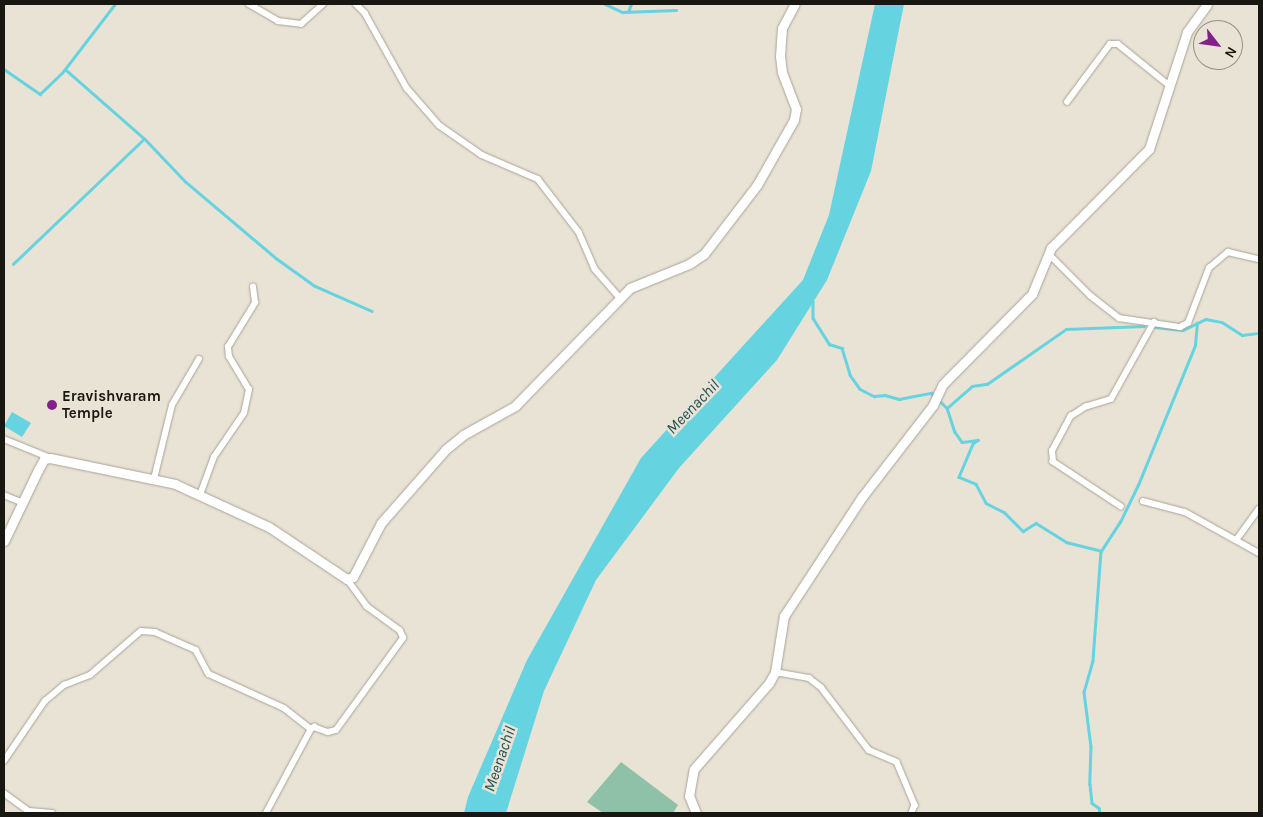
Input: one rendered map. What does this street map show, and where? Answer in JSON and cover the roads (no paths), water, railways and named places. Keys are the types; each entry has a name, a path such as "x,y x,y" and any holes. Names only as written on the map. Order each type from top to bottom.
{"main road":[{"path":"4,541 44,459 50,458 154,480 200,495 269,527 347,579 354,577 380,523 446,449 462,435 515,406 619,297 643,282 696,260 757,185 794,120 796,109 782,72 780,56 782,28 794,4"},
{"path":"696,813 689,796 694,768 769,683 775,672 784,616 862,497 933,405 943,384 1032,294 1049,254 1149,149 1187,32 1206,4"}],"street":[{"path":"249,4 278,21 301,24 323,4"},
{"path":"356,4 365,13 407,88 439,125 482,156 538,179 579,232 595,269 619,297"},
{"path":"1067,102 1110,44 1118,44 1169,85"},
{"path":"1049,254 1091,296 1119,318 1180,327 1188,323 1209,268 1228,252 1259,259"},
{"path":"200,495 214,457 244,413 249,390 229,358 228,347 255,303 253,287"},
{"path":"1121,507 1053,462 1052,451 1071,416 1085,407 1111,399 1154,322"},
{"path":"154,480 172,405 199,359"},
{"path":"4,439 50,458"},
{"path":"4,495 24,503"},
{"path":"1143,500 1185,512 1237,539 1259,553"},
{"path":"1237,539 1259,509"},
{"path":"266,813 311,730 314,727 328,732 336,730 402,638 400,631 367,607 347,579"},
{"path":"4,761 44,701 64,685 90,675 141,631 155,632 196,650 209,674 284,708 311,730"},
{"path":"775,672 809,678 820,687 869,750 897,762 915,805 912,813"},
{"path":"4,793 29,811 52,813"}],"water":[{"name":"Meenachil","path":"875,4 904,4 871,171 827,280 777,360 679,468 596,580 544,691 506,813 464,813 468,797 527,660 641,458 803,280 829,215"},
{"path":"12,412 31,423 22,437 4,426"}],"waterway":[{"path":"4,69 40,94 62,73 115,4"},
{"path":"605,4 622,12 676,10"},
{"path":"628,12 631,4"},
{"path":"65,69 145,139 186,182 276,258 315,286 372,311"},
{"path":"13,264 144,139"},
{"path":"813,301 813,318 829,344 842,348 850,375 860,389 874,396 885,395 899,399 931,393 934,396"},
{"path":"1155,327 1183,330 1206,319 1222,322 1242,335 1259,333"},
{"path":"1101,551 1120,522 1138,485 1195,345 1197,323"},
{"path":"947,408 972,386 987,384 1066,329 1144,326"},
{"path":"938,399 947,408 955,432 962,442 978,440 973,444 959,477 976,484 986,503 1004,512 1023,531 1036,523 1066,542 1101,551 1093,661 1084,692 1091,747 1090,784 1092,803 1099,808 1100,813"}],"place":[{"name":"Eravishvaram Temple","path":"52,405"}]}
